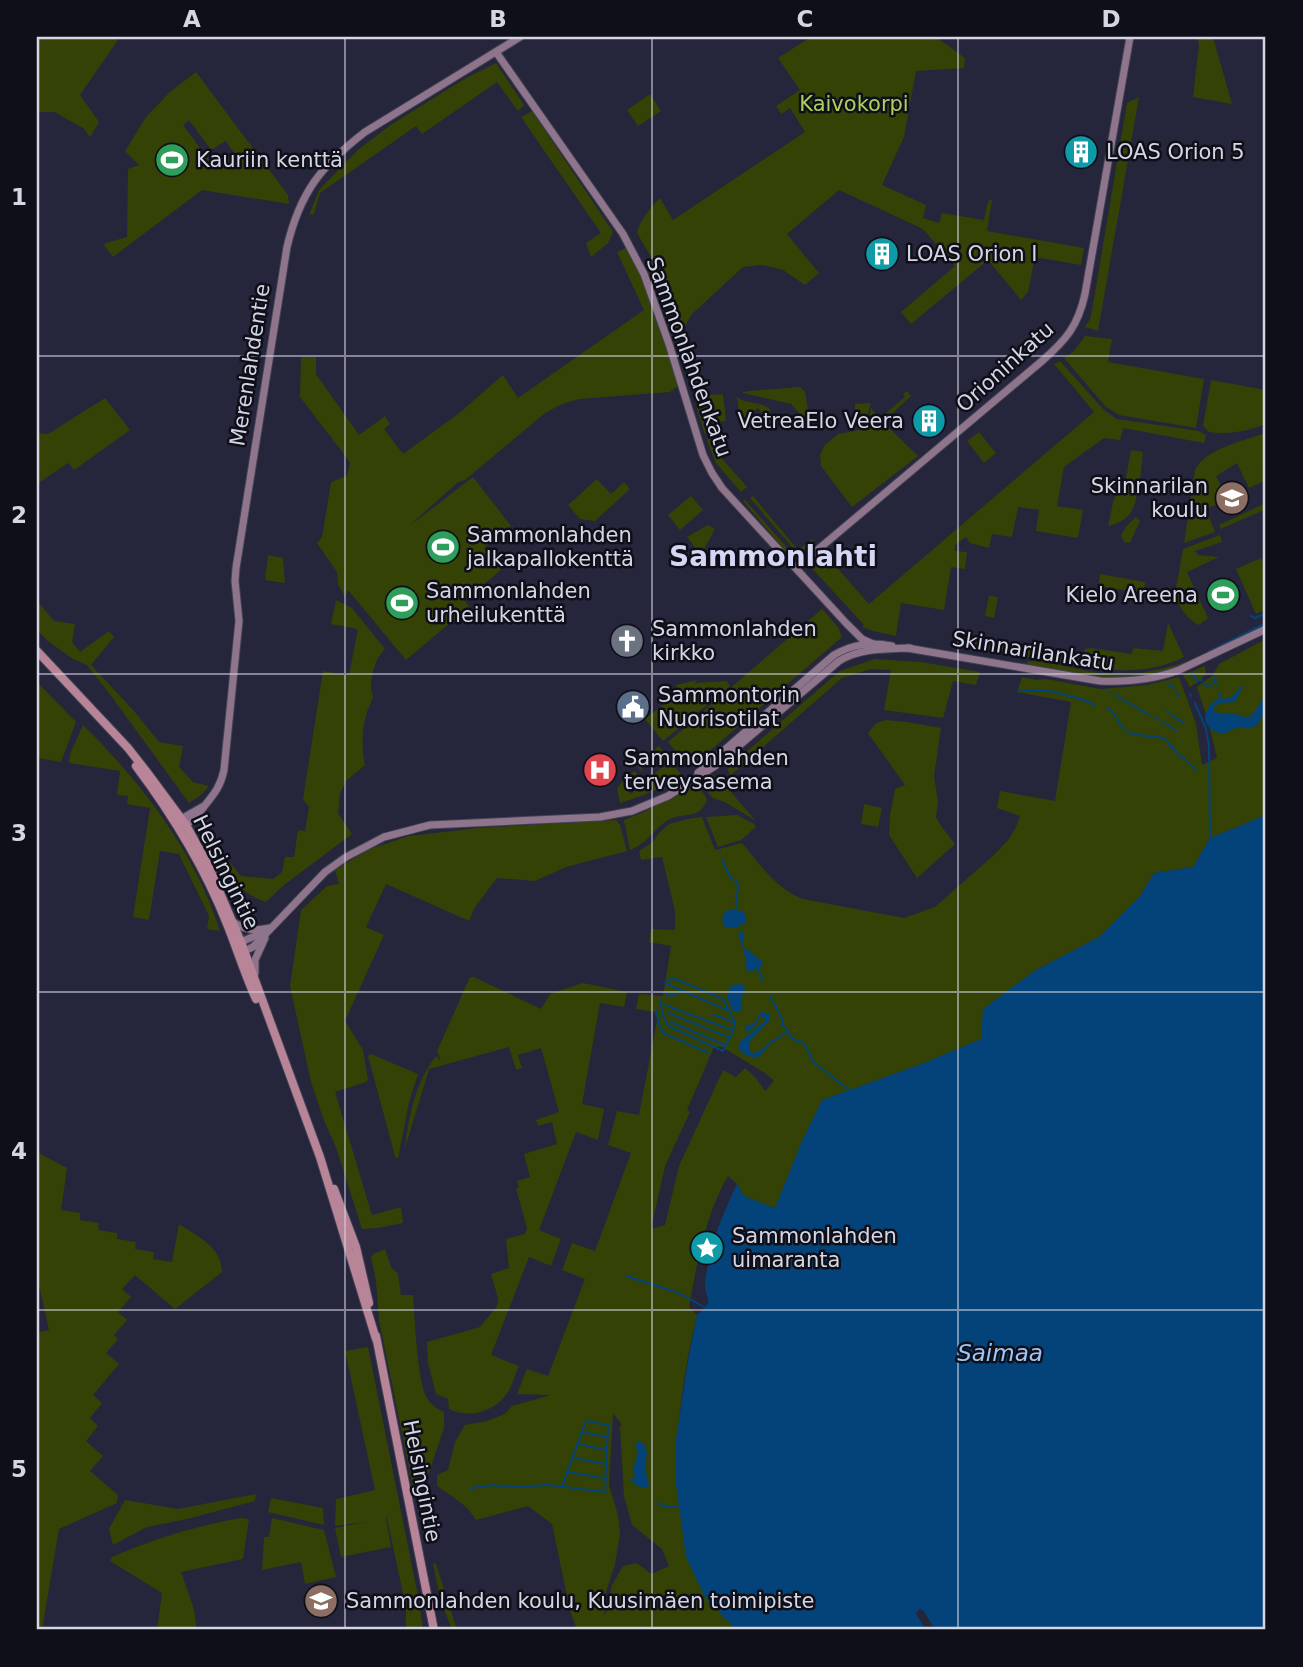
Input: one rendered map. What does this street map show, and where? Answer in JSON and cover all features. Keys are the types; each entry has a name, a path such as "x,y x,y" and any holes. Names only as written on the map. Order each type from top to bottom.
{"main road":[{"name":"Merenlahdentie","path":"181,824 199,815 220,787 224,770 239,621 236,568 287,247 296,214 316,178 345,147 520,37"},
{"name":"Orioninkatu","path":"796,568 1042,361 1069,334 1082,309 1086,294 1129,37"},
{"name":"Sammonlahdenkatu","path":"496,52 623,234 644,274 703,455 712,473 722,488 846,623 858,643"},
{"name":"Skinnarilankatu","path":"241,947 271,928 336,863 384,836 430,825 589,818 620,814 668,796 715,766 858,643 910,649 1100,681 1130,682 1179,670 1266,629"},
{"name":"Skinnarilankatu","path":"858,643 910,649"},
{"name":"Helsingintie","path":"37,651 108,728 181,824 209,867 232,921 356,1247 434,1630"},
{"name":"Helsingintie","path":"181,824 241,947 247,979 279,1050"},
{"path":"232,921 248,930 271,928"},
{"path":"261,997 254,964 271,928"}],"green space":[{"path":"37,37 120,37 80,95 99,122 90,137 83,128 54,112 37,112"},
{"name":"Kaivokorpi","path":"811,37 936,37 965,58 964,68 916,71 904,137 882,185 926,205 923,218 939,223 942,213 984,220 990,199 987,231 1084,248 1081,265 1035,257 1028,292 1021,300 988,260 911,324 901,312 955,266 923,229 839,190 787,234 819,273 805,285 783,270 762,265 743,267 691,315 675,344 667,299 651,257 637,233 640,223 660,198 673,220 805,132 790,108 781,114 776,106 800,90 778,58"},
{"path":"1197,37 1213,37 1232,104 1193,97 1199,45"},
{"path":"496,63 524,105 518,111 497,82 422,134 416,126 320,193 314,214 309,215 319,190 359,149 392,124 466,78"},
{"path":"196,72 288,195 289,204 202,190 113,257 103,244 127,237 128,169 139,165 125,151 146,117 171,91","holes":["189,120 211,150 226,141 234,153 216,163 209,160 183,125"]},
{"path":"650,94 661,111 638,126 627,110"},
{"path":"1139,97 1098,331 1085,327 1093,305 1127,103"},
{"path":"532,111 613,232 608,243 591,257 586,243 601,233 521,117"},
{"path":"626,248 648,288 679,385 670,392 579,399 562,404 545,413 465,480 458,482 408,527 473,477 511,526 484,548 501,570 464,600 469,607 406,660 348,590 345,597 338,584 337,572 317,543 322,537 331,482 347,476 350,462 300,397 301,357 316,357 316,374 359,435 385,416 390,424 384,429 403,454 458,414 503,375 518,398 644,310 617,252"},
{"path":"1085,336 1112,339 1108,362 1204,379 1196,428 1119,415 1106,407 1064,358 1074,351"},
{"path":"1060,361 1104,410 1117,419 1199,431 1206,435 1204,443 1123,428 1120,440 1104,438 1064,467 1057,506 1083,510 1078,538 1036,531 1039,510 1018,507 1012,537 992,534 989,548 970,543 966,537 955,545 955,551 967,552 965,569 951,567 944,610 901,603 896,636 862,627 864,625 810,566 825,554 869,604 1094,412 1054,364"},
{"path":"1211,380 1266,390 1266,424 1238,432 1209,432 1203,426"},
{"path":"800,387 805,392 811,427 791,404 743,393 750,391"},
{"path":"907,391 911,396 885,420 869,423 871,408 880,418 905,397 903,394"},
{"path":"723,394 726,421 709,423 710,434 704,433 696,396"},
{"path":"737,397 770,409 770,423 758,408 745,418 741,426"},
{"path":"105,398 130,430 74,470 68,463 37,484 37,433 48,434"},
{"path":"871,403 865,424 855,411 855,404"},
{"path":"886,425 918,456 852,507 821,466 820,455 825,445 838,434"},
{"path":"979,432 996,453 984,463 967,441"},
{"path":"1266,433 1266,469 1262,471 1266,480 1249,488 1237,463 1216,476 1228,500 1206,510 1215,532 1184,543 1195,470 1200,463 1226,446"},
{"path":"714,437 715,445 720,450 717,453 747,487 741,492 716,463 707,441"},
{"path":"1131,450 1143,452 1135,504 1126,518 1108,526 1114,498 1124,489"},
{"path":"597,479 611,494 624,482 630,489 595,521 580,519 568,505"},
{"path":"691,496 703,510 680,530 668,515"},
{"path":"753,496 798,550 811,540 814,541 798,554 750,498"},
{"path":"745,500 790,551 788,554 743,501"},
{"path":"1266,503 1266,509 1221,529 1219,525"},
{"path":"1136,517 1140,521 1130,543 1124,542 1122,533"},
{"path":"708,525 715,529 703,551 697,550 687,537"},
{"path":"1220,535 1222,542 1195,551 1198,555 1219,557 1187,572 1208,618 1199,625 1184,612 1175,594 1183,549"},
{"path":"268,555 283,558 285,583 265,580"},
{"path":"1261,558 1266,569 1266,610 1256,614 1236,569"},
{"path":"1100,574 1145,582 1144,593 1103,587 1098,589"},
{"path":"989,596 998,597 994,618 985,616"},
{"path":"336,600 352,608 385,649 376,662 371,689 373,697 364,722 365,765 346,781 340,793 338,813 352,834 284,885 266,902 244,890 215,858 220,851 241,876 273,879 282,872 285,857 294,857 298,830 305,831 309,807 303,799 323,671 349,675 358,629 331,624"},
{"path":"37,601 54,621 75,624 72,642 80,652 109,631 114,637 91,665 159,742 183,746 179,767 193,782 209,786 201,795 189,803 87,665 73,659 37,630"},
{"path":"822,609 838,627 842,637 690,768 668,742"},
{"path":"1168,623 1184,657 1147,669 1107,669 1082,665 1085,649 1090,648 1132,654 1133,648 1163,651"},
{"path":"972,639 1079,655 1077,665 965,646 964,641"},
{"path":"1266,639 1266,815 1210,838 1193,867 1154,873 1140,896 1099,937 1034,971 982,1039 822,1100 775,1208 743,1196 737,1184 728,1176 713,1207 695,1273 689,1307 697,1315 682,1394 676,1475 808,1630 577,1630 570,1610 552,1524 528,1506 476,1520 464,1505 437,1486 437,1475 448,1470 455,1442 465,1425 487,1421 505,1414 512,1406 551,1395 517,1394 527,1369 548,1376 585,1279 562,1270 572,1243 595,1251 631,1153 608,1145 617,1111 639,1115 657,1021 655,1012 636,1009 639,994 663,996 671,946 649,942 651,929 675,930 675,911 662,857 641,860 639,851 653,842 669,824 702,817 715,850 742,843 769,875 793,895 904,918 935,907 1009,839 1020,816 997,808 1000,791 1055,801 1071,702 1017,692 1022,677 1101,689 1147,685 1179,677 1196,724 1202,765 1217,758 1197,687 1213,675 1219,664","holes":["714,1047 722,1047 774,1081 765,1091 745,1068 736,1077 723,1070 679,1166 665,1225 651,1229 665,1166 690,1112 687,1110","613,1413 622,1425 624,1496 632,1525 662,1549 669,1566 651,1574 637,1563 623,1566 612,1585 605,1616 603,1601 615,1564 620,1534 618,1515 609,1485"]},
{"path":"875,659 921,662 980,672 976,685 953,681 943,718 884,710 891,670 871,669 842,678 730,776 730,766 840,671"},
{"path":"1028,661 1115,675 1146,672 1186,662 1175,669 1150,676 1115,679 1026,665"},
{"path":"1205,666 1206,674 1190,687 1183,675"},
{"path":"697,680 695,683 727,681 730,686 663,741 645,719 674,698 676,685"},
{"path":"37,682 76,722 61,762 38,758 37,764"},
{"path":"886,720 941,728 934,776 938,802 936,817 955,844 917,878 889,835 895,789 905,785 868,733 876,723"},
{"path":"83,725 126,771 164,820 196,874 220,931 207,929 209,916 179,854 160,851 149,920 133,917 150,808 127,804 128,796 117,795 120,771 69,763 70,754"},
{"path":"659,746 683,777 620,803 617,789 634,771 637,777 635,775 624,785 631,794 667,763 659,753 641,769 642,772 636,765"},
{"path":"712,774 756,821 725,802 713,798 698,782"},
{"path":"695,784 707,800 704,806 696,813 668,820 630,850 624,820"},
{"path":"864,804 882,808 878,827 861,824"},
{"path":"737,815 756,827 741,840 718,847 706,817"},
{"path":"616,820 627,851 566,867 535,881 497,878 475,907 469,921 386,884 366,927 384,935 345,1021 363,1050 368,1080 335,1092 372,1215 401,1207 403,1223 362,1229 337,1150 311,1082 290,986 301,910 327,886 339,884 335,870 370,849 409,836 479,828"},
{"path":"470,977 541,1009 550,994 583,983 627,992 624,1007 600,1003 582,1104 604,1109 598,1140 576,1132 539,1230 561,1239 551,1266 529,1257 491,1355 519,1366 503,1399 481,1412 465,1413 449,1409 448,1399 436,1394 428,1363 427,1342 480,1327 497,1306 498,1298 491,1274 509,1268 506,1239 525,1234 527,1228 516,1188 519,1187 517,1181 530,1177 524,1154 557,1144 552,1122 538,1126 536,1120 559,1112 541,1048 518,1055 522,1068 516,1070 509,1047 429,1069 405,1148 418,1087 436,1056 441,1061 437,1051"},
{"path":"371,1054 418,1074 409,1102 398,1159 368,1056"},
{"path":"37,1152 67,1168 61,1210 80,1213 80,1220 99,1223 98,1230 117,1233 117,1239 136,1242 135,1249 154,1252 153,1259 172,1262 179,1224 213,1249 221,1263 222,1272 175,1309 135,1275 122,1289 131,1297 118,1312 127,1320 114,1335 118,1339 106,1353 119,1364 93,1395 102,1403 90,1418 98,1426 86,1441 103,1456 90,1471 118,1495 117,1503 59,1529 42,1630 37,1630 37,1333 49,1330 37,1276"},
{"path":"385,1249 391,1267 398,1274 401,1295 413,1295 424,1390 430,1403 444,1412 444,1428 428,1475 413,1487 379,1320 371,1257"},
{"path":"368,1347 423,1630 399,1630 406,1629 406,1608 387,1518 391,1547 341,1557 335,1528 365,1522 335,1526 336,1499 375,1490 345,1351"},
{"path":"256,1494 255,1501 147,1527 113,1545 109,1529 125,1500 178,1509"},
{"path":"271,1498 323,1508 324,1525 268,1512"},
{"path":"240,1518 249,1519 243,1559 181,1572 194,1609 197,1630 157,1630 162,1593 110,1561 112,1557 175,1534"},
{"path":"272,1518 324,1530 336,1577 305,1584 301,1562 262,1570 264,1537 269,1537"},
{"path":"433,1563 436,1564 457,1630 452,1630 440,1598"}],"water":[{"path":"1241,686 1235,702 1221,703 1214,707 1213,711 1247,718 1253,714 1266,694 1261,719 1250,728 1235,728 1223,734 1210,729 1205,720 1211,704 1217,699 1231,697"},
{"name":"Saimaa","path":"1266,815 1266,1630 935,1630 924,1611 919,1609 916,1614 926,1630 734,1630 717,1608 710,1604 686,1557 676,1484 676,1439 697,1315 708,1304 705,1286 713,1244 737,1184 744,1196 775,1208 822,1100 981,1039 983,1009 1034,971 1099,937 1140,896 1154,873 1193,867 1210,838"},
{"path":"730,909 743,911 746,915 745,923 731,928 724,926 725,912"},
{"path":"743,931 744,947 762,961 763,965 751,972 745,969 745,955 738,933"},
{"path":"744,985 745,988 742,1011 734,1012 728,993 730,986"},
{"path":"761,1012 768,1013 769,1021 749,1042 752,1053 761,1050 786,1031 787,1033 772,1043 760,1056 753,1057 741,1052 738,1046 764,1022 765,1018 760,1016 755,1026 747,1032 745,1029 747,1024 754,1023"},
{"path":"639,1441 644,1444 647,1452 645,1469 649,1486 646,1488 630,1481 635,1476 636,1443"}],"waterway":[{"path":"1251,616 1255,618 1266,613"},
{"path":"1208,652 1266,623"},
{"path":"1193,673 1196,680 1202,680"},
{"path":"1205,685 1216,684 1215,677"},
{"path":"1169,684 1173,688"},
{"path":"1019,691 1046,690 1095,705"},
{"path":"1176,692 1179,696"},
{"path":"1219,692 1221,699"},
{"path":"1115,695 1149,715"},
{"path":"1195,703 1206,729 1209,746 1210,838"},
{"path":"1107,709 1111,710 1124,730"},
{"path":"1172,715 1184,724"},
{"path":"1154,717 1159,720"},
{"path":"1163,722 1176,730"},
{"path":"1127,733 1136,734"},
{"path":"1139,735 1165,739 1196,770"},
{"path":"722,859 738,887 736,906"},
{"path":"758,969 763,981"},
{"path":"665,982 673,978 723,999 735,1023"},
{"path":"667,984 727,1010"},
{"path":"663,992 671,996 681,991"},
{"path":"770,996 782,1019 782,1025 791,1038 805,1044 813,1062 848,1089"},
{"path":"660,999 668,1026 723,1051 735,1022"},
{"path":"665,1005 732,1030"},
{"path":"656,1011 663,1033 709,1053"},
{"path":"668,1013 728,1037"},
{"path":"713,1014 735,1023"},
{"path":"671,1022 725,1045"},
{"path":"626,1276 679,1293 704,1307"},
{"path":"471,1488 494,1485 550,1485 605,1492 608,1425 586,1421 562,1486"},
{"path":"583,1432 607,1437"},
{"path":"578,1444 607,1450"},
{"path":"573,1458 606,1464"},
{"path":"568,1472 604,1478"},
{"path":"658,1503 678,1507"}],"place":[{"name":"LOAS Orion 5","path":"1081,152"},
{"name":"Kauriin kenttä","path":"172,160"},
{"name":"LOAS Orion I","path":"882,254"},
{"name":"VetreaElo Veera","path":"929,421"},
{"name":"Skinnarilan koulu","path":"1232,498"},
{"name":"Sammonlahden jalkapallokenttä","path":"443,547"},
{"name":"Kielo Areena","path":"1223,595"},
{"name":"Sammonlahden urheilukenttä","path":"402,603"},
{"name":"Sammonlahden kirkko","path":"627,641"},
{"name":"Sammontorin Nuorisotilat","path":"633,707"},
{"name":"Sammonlahden terveysasema","path":"600,770"},
{"name":"Sammonlahden uimaranta","path":"707,1248"},
{"name":"Sammonlahden koulu, Kuusimäen toimipiste","path":"321,1601"}],"district":[{"name":"Sammonlahti","path":"773,556"}]}
